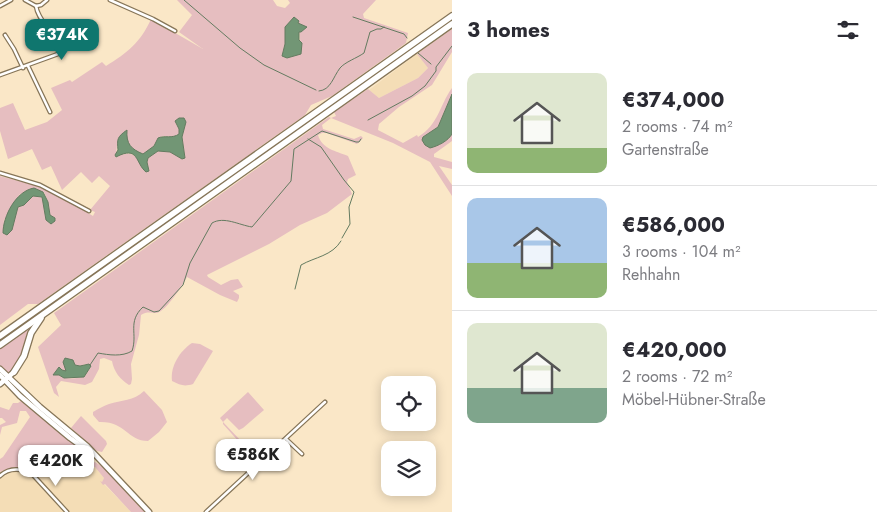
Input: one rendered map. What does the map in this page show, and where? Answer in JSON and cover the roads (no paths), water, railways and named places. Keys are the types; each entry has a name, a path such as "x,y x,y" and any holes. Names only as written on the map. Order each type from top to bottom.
{"highway":[{"path":"0,336 452,16"},
{"path":"0,345 452,24"},
{"path":"14,372 24,356 31,334 44,314"}],"main road":[{"path":"0,369 3,381"},
{"path":"3,381 14,372"},
{"path":"14,372 16,386"},
{"path":"0,375 3,381 70,438 98,457"},
{"path":"3,381 16,386 87,446 149,512"}],"street":[{"path":"0,6 11,0"},
{"path":"25,0 36,6 41,5 47,0"},
{"path":"110,0 175,31"},
{"path":"0,76 55,56 59,51 54,38 38,16 36,6"},
{"path":"5,35 23,68"},
{"path":"28,66 50,112"},
{"path":"0,173 40,184 89,211"},
{"path":"206,512 325,402"},
{"path":"286,438 302,454"},
{"path":"0,476 9,470 24,470 30,473 67,512"}],"waterway":[{"path":"184,0 240,48 264,65 316,90"},
{"path":"353,17 404,34 407,38"},
{"path":"319,91 329,86 342,66 364,53 370,32 384,27"},
{"path":"368,120 412,96 425,86 436,71 436,67 452,46"},
{"path":"418,53 431,64"},
{"path":"90,365 98,353 120,355 132,351 134,345 134,323 138,312 143,307 154,312 159,311 183,285 190,263 212,223 221,220 252,227 291,181 294,149 322,131 356,142 359,142 361,139"},
{"path":"308,139 321,147 354,192 349,207 350,224 342,238"},
{"path":"295,289 301,265 328,253 341,241"}]}
